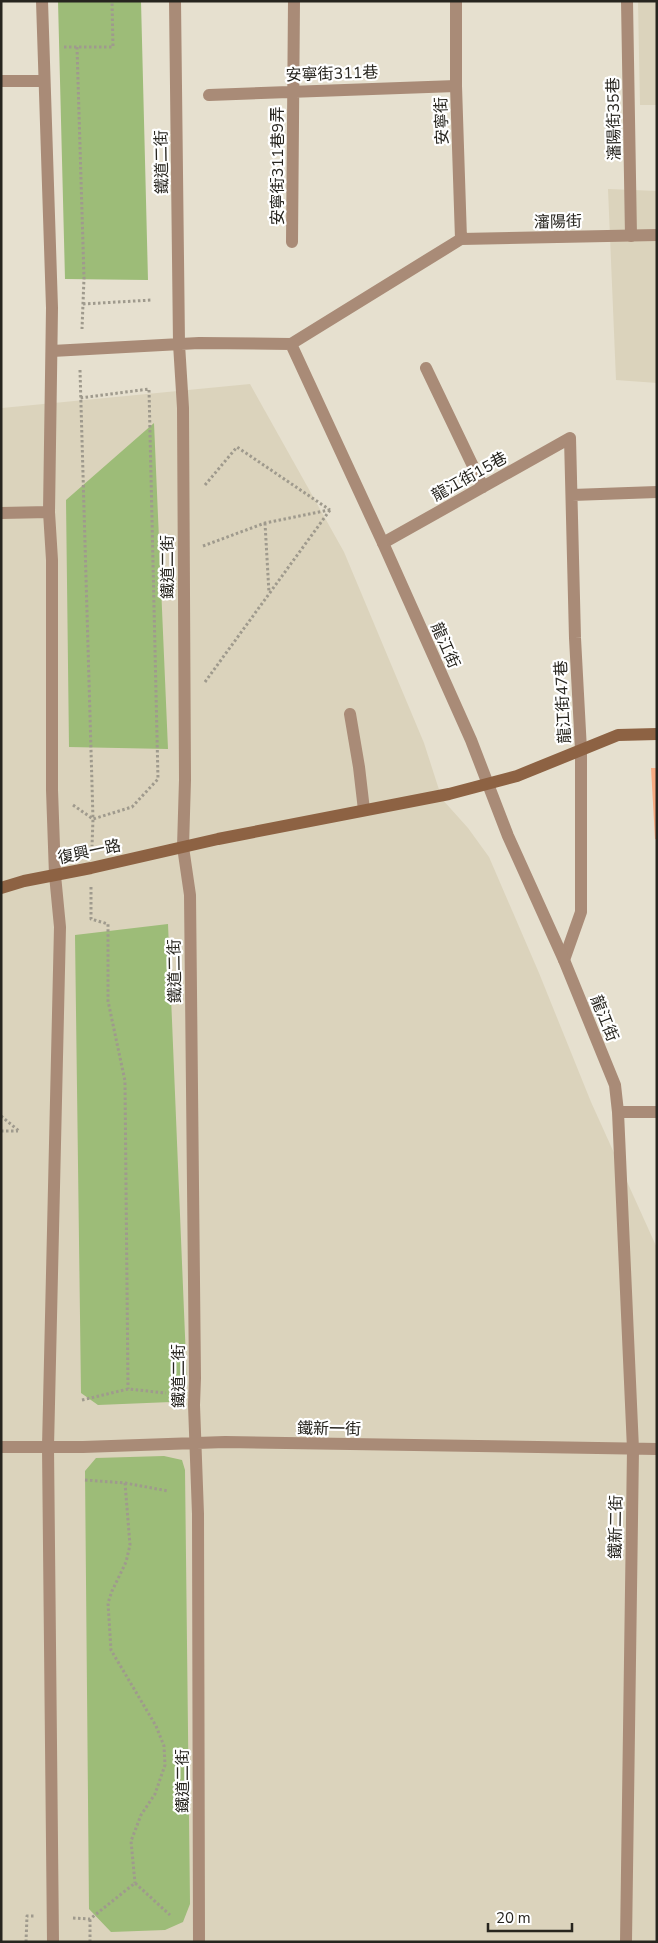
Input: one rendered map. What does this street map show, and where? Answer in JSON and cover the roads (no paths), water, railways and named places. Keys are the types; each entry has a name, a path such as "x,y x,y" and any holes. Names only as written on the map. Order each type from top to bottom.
{"street":[{"path":"42,1 52,351 49,512 52,560 52,790 55,875 60,927 48,1447 53,1942"},
{"name":"鐵道二街","path":"175,1 180,344 183,418 185,780 183,847 190,895 199,1942"},
{"name":"安寧街311巷9弄","path":"292,242 294,1"},
{"name":"安寧街","path":"456,1 456,86 461,239"},
{"name":"瀋陽街35巷","path":"627,1 631,236"},
{"path":"1,81 44,81"},
{"name":"安寧街311巷","path":"209,95 456,86"},
{"name":"瀋陽街","path":"461,239 657,235"},
{"path":"52,351 218,342 291,344 461,239"},
{"name":"龍江街","path":"291,344 383,542 471,740 508,836 564,960 615,1086 618,1112"},
{"path":"426,368 483,487"},
{"name":"龍江街15巷","path":"383,542 570,438"},
{"name":"龍江街47巷","path":"564,960 581,912 581,750 575,638 570,438"},
{"path":"572,495 657,492"},
{"path":"1,513 49,512"},
{"path":"350,714 364,810"},
{"name":"復興一路","path":"1,888 24,881 183,847 449,794 517,776 618,735 657,734"},
{"path":"618,1112 657,1112"},
{"name":"鐵新二街","path":"618,1112 633,1449 626,1942"},
{"name":"鐵新一街","path":"1,1447 225,1442 657,1449"}]}
